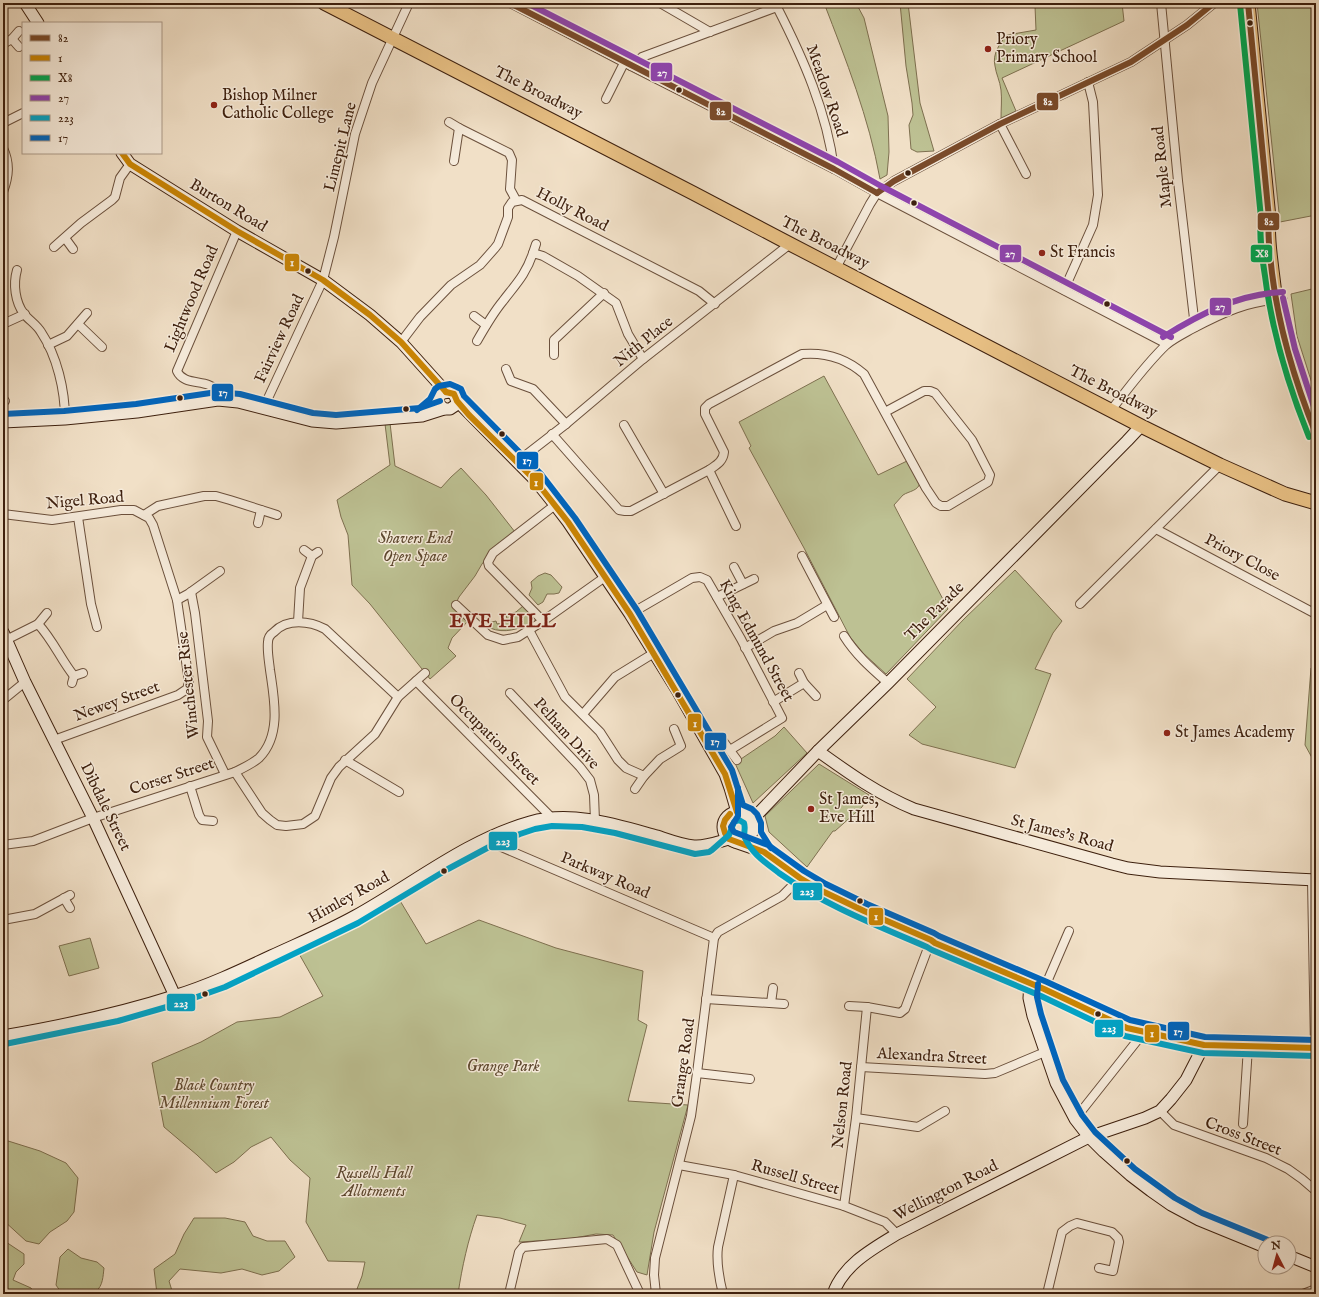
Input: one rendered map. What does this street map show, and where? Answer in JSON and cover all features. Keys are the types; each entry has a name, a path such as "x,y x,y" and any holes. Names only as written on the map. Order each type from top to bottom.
{"main road":[{"path":"25,3 37,22"},
{"name":"The Broadway","path":"324,3 1220,466 1285,494 1316,503"},
{"path":"1248,3 1269,218 1268,231 1288,356 1316,434"},
{"name":"Burton Road","path":"123,154 130,164 237,231 323,280 370,314 401,342 438,382 446,401 469,415 535,480 568,522 630,614 654,653 725,774 730,788 733,813"},
{"path":"1269,218 1274,232 1280,274 1279,300 1297,361 1316,414"},
{"path":"3,422 65,419 137,412 218,400 238,402 312,421 336,423 422,416 446,401"},
{"name":"The Parade","path":"752,820 818,751 888,683 1141,426"},
{"name":"Dibdale Street","path":"5,636 93,818 175,996"},
{"name":"St James's Road","path":"818,751 876,791 894,801 914,809 1112,864 1128,868 1160,872 1314,880"},
{"path":"729,837 745,841 752,834 754,829 752,820 744,812 733,813 724,822 729,837 764,852 800,878 822,891 935,943 1044,989 1127,1028 1204,1045 1316,1048"},
{"name":"Himley Road","path":"3,1036 116,1013 175,996 222,979 355,916 444,862 485,840 517,826 533,821 552,818 573,818 595,821 617,825 695,846 729,837"},
{"path":"752,834 764,852"},
{"path":"1030,983 1028,998 1056,1084 1075,1119 1089,1137 1130,1174 1171,1205 1199,1220 1257,1244"},
{"path":"1160,1111 1172,1099 1186,1080 1204,1045"},
{"name":"Wellington Road","path":"833,1294 840,1281 854,1264 876,1247 897,1234 1089,1137 1145,1118 1160,1111"},
{"path":"1297,1259 1316,1267"}],"street":[{"name":"Limepit Lane","path":"323,280 334,236 355,134 372,83 409,3"},
{"path":"510,3 627,65 834,169 877,193 1167,344"},
{"path":"660,3 710,32"},
{"name":"Maple Road","path":"1162,3 1178,181 1195,327"},
{"path":"836,268 877,193 894,181 1000,124 1131,62 1187,25 1214,3"},
{"path":"606,99 627,65 642,57 710,32 776,5"},
{"name":"Meadow Road","path":"776,5 809,74 832,154 834,169"},
{"path":"3,44 12,39 19,31"},
{"path":"12,39 19,46"},
{"path":"1064,290 1093,224 1098,196 1093,102 1088,82"},
{"path":"3,123 22,114"},
{"path":"449,122 509,153 512,160 510,189 516,200"},
{"path":"1000,124 1026,174"},
{"path":"454,162 459,128"},
{"path":"3,148 9,164 7,182 3,192"},
{"path":"54,246 115,197 120,178 130,164"},
{"name":"Holly Road","path":"401,342 420,317 451,285 480,265 495,248 498,244 508,217 508,208 512,202 516,200 522,200 698,291 714,304"},
{"name":"Lightwood Road","path":"218,400 217,391 213,387 187,380 179,376 177,371 237,231"},
{"path":"65,238 73,249"},
{"path":"477,341 502,302 522,278 528,267 536,244"},
{"name":"Nith Place","path":"517,462 566,424 644,359 790,244"},
{"path":"533,253 543,256 578,276 604,293 616,303 628,334 644,359"},
{"path":"17,270 14,279 16,293 21,309 41,331 62,382 65,419"},
{"name":"Fairview Road","path":"263,409 323,280"},
{"path":"554,354 554,340 604,293"},
{"path":"1111,410 1139,374 1167,344 1195,327 1232,310 1255,303 1279,300"},
{"path":"48,345 67,336 87,313"},
{"path":"3,324 25,314"},
{"path":"474,316 486,325"},
{"path":"78,324 102,346"},
{"path":"552,434 619,510 631,511 720,463 724,452 705,414 706,408 709,404 802,354 813,353 822,354 855,366 864,374 926,488 936,503 941,506 948,506 988,482 990,475 972,440 935,393 924,391 885,412"},
{"path":"506,369 511,380 533,389 566,424"},
{"path":"624,425 664,494"},
{"path":"1080,604 1220,466"},
{"path":"709,470 736,526"},
{"path":"220,571 177,600 153,525 149,518 144,515 158,506 204,496 216,496 277,515"},
{"path":"543,621 489,566 488,562 493,553 555,505"},
{"name":"Nigel Road","path":"3,514 52,520 121,510 134,510 144,515"},
{"path":"258,523 261,510"},
{"path":"78,517 91,604 97,627"},
{"name":"Priory Close","path":"1156,529 1314,613"},
{"path":"304,550 315,554 300,588 298,622 318,625 325,629 398,697"},
{"path":"802,556 834,617"},
{"path":"734,567 743,584"},
{"path":"456,605 488,635 503,640 518,637 605,577"},
{"name":"King Edmund Street","path":"630,614 692,578 700,577 706,580 717,597 782,718 730,750"},
{"path":"717,597 754,579"},
{"name":"Winchester Rise","path":"191,592 196,613 208,721 207,737 225,774"},
{"name":"Newey Street","path":"54,740 178,695 187,688 189,682 177,600"},
{"path":"745,648 774,631 797,623 827,605"},
{"path":"5,636 38,624 47,613"},
{"name":"Corser Street","path":"3,846 33,841 93,818 235,772 259,758 266,748 273,730 274,717 268,641 270,636 278,628 289,623 298,622"},
{"path":"38,624 47,633 73,680 83,673"},
{"path":"529,630 565,697 600,732 618,760 626,768 644,776"},
{"path":"844,636 851,648 862,660 888,683"},
{"path":"583,714 615,677 654,653"},
{"path":"235,772 262,813 270,820 277,825 294,826 303,824 314,816 331,778 339,767 375,734 398,697 425,673"},
{"path":"799,673 804,683 816,696"},
{"name":"Occupation Street","path":"416,681 552,818"},
{"path":"3,700 26,682"},
{"path":"773,702 804,683"},
{"name":"Pelham Drive","path":"510,693 580,767 590,780 594,795 595,821"},
{"path":"635,789 644,776 660,759 681,746 674,729"},
{"path":"720,737 737,760"},
{"path":"345,760 399,792"},
{"path":"190,786 202,820 213,820"},
{"name":"Parkway Road","path":"485,840 714,938"},
{"path":"714,938 718,932 782,896 800,878"},
{"path":"1314,880 1316,1048"},
{"path":"3,920 35,914 67,897 70,908"},
{"path":"1044,989 1069,931"},
{"name":"Grange Road","path":"656,1294 654,1275 655,1258 691,1116 714,938"},
{"path":"849,1006 867,1007 900,1013 905,1009 930,940"},
{"path":"771,1003 773,988"},
{"path":"706,999 784,1004"},
{"name":"Nelson Road","path":"844,1206 856,1118 867,1007"},
{"path":"1075,1119 1144,1032"},
{"path":"1243,1124 1248,1047"},
{"name":"Alexandra Street","path":"861,1067 985,1074 995,1073 1045,1052"},
{"path":"697,1073 750,1079"},
{"path":"856,1118 918,1127 945,1111"},
{"name":"Cross Street","path":"1160,1111 1174,1125 1266,1158 1288,1169 1316,1191"},
{"name":"Russell Street","path":"679,1165 734,1175 844,1206 885,1222 897,1234"},
{"path":"723,1294 718,1276 716,1258 734,1175"},
{"path":"1046,1294 1062,1232 1070,1226 1077,1223 1115,1234 1119,1242 1113,1271 1098,1268"},
{"path":"509,1294 519,1252 523,1247 607,1239 617,1245 640,1294"},
{"path":"1303,1294 1316,1289"}],"green space":[{"path":"824,3 856,3 864,18 888,116 889,152 887,175 880,179 870,134 863,112"},
{"path":"900,3 908,3 920,103 934,151 917,152 911,149 909,125 913,115 906,66"},
{"path":"1032,3 1122,3 1124,21 1002,78 1016,111 1001,118 1001,93 994,62 996,53 999,45 1007,35 1036,30 1035,6"},
{"path":"1257,3 1316,3 1316,215 1280,222"},
{"path":"1316,288 1316,396 1297,336 1291,294"},
{"path":"824,376 878,475 907,461 920,482 918,487 903,495 894,505 948,609 886,674 863,653 850,637 804,548 749,448 751,446 739,422"},
{"name":"Shavers End Open Space","path":"390,423 395,466 441,488 461,468 486,495 515,532 489,555 459,597 454,607 469,620 452,638 448,648 456,656 430,679 370,604 352,585 348,535 341,517 337,500 390,465 385,424"},
{"path":"1015,570 1062,621 1053,633 1035,669 1051,674 1015,768 922,744 909,735 936,707 907,679 964,619"},
{"path":"545,573 551,575 562,587 559,593 547,594 543,602 538,605 529,595 532,588 531,582 538,576"},
{"path":"523,606 532,614 532,623 517,629 506,631 490,628 488,623 496,621 497,624 508,622 506,615 516,612"},
{"path":"1316,667 1316,765 1305,745 1311,668"},
{"path":"784,727 807,753 753,803 735,763 775,736"},
{"path":"819,764 869,795 862,807 835,831 833,831 807,867 769,832 765,816"},
{"name":"Grange Park","path":"399,899 426,944 479,920 556,948 643,971 638,1020 647,1025 628,1101 688,1105 654,1232 647,1275 637,1272 613,1235 596,1234 569,1239 519,1242 526,1225 500,1218 477,1215 461,1274 458,1294 358,1294 357,1289 365,1262 328,1261 306,1222 310,1178 290,1160 271,1137 251,1147 234,1162 216,1173 164,1127 152,1063 201,1042 237,1022 280,1017 323,996 298,952"},
{"path":"90,938 99,968 69,976 59,946"},
{"path":"5,1140 40,1151 66,1163 78,1178 74,1212 67,1221 50,1232 39,1244 26,1241 3,1220 3,1141"},
{"path":"194,1218 225,1218 245,1222 253,1236 267,1241 285,1241 295,1257 279,1271 262,1275 242,1269 221,1273 180,1269 169,1281 173,1294 157,1294 154,1269 175,1254 184,1234"},
{"path":"3,1240 24,1254 24,1264 16,1272 13,1280 31,1288 35,1294 3,1294"},
{"path":"68,1249 81,1258 97,1262 104,1268 101,1284 96,1291 85,1294 65,1294 62,1293 56,1285 60,1257"}],"transit line":[{"name":"82","path":"510,3 834,169 877,193"},
{"name":"27","path":"527,3 838,162 881,186 1171,337"},
{"name":"82","path":"877,193 894,181 1000,124 1131,62 1187,25 1214,3"},
{"name":"82","path":"1248,3 1269,218 1269,245 1275,294 1283,335 1301,395 1316,434"},
{"name":"X8","path":"1240,4 1261,218 1261,247 1268,297 1276,338 1294,398 1309,437"},
{"name":"1","path":"123,154 130,164 237,231 323,280 370,315 401,342 446,392"},
{"name":"27","path":"1163,337 1205,313 1235,301 1283,292"},
{"name":"27","path":"1283,298 1295,349 1316,413"},
{"name":"17","path":"417,410 430,399 435,389 439,386 450,384 461,389 464,396 541,474 575,518 637,610 732,770 743,805 752,809 757,814 761,823 761,832 771,848"},
{"name":"17","path":"3,414 64,411 136,404 217,392 240,394 313,413 336,415 420,408 440,401"},
{"name":"1","path":"446,392 454,394 457,401 469,415 535,480 568,522 630,614 725,774 737,812"},
{"name":"17","path":"738,788 738,816 731,827 734,832 768,845 804,871 826,884 867,904 1047,982 1130,1020 1205,1037 1316,1040"},
{"name":"1","path":"730,814 725,820 723,826 729,839 764,852 800,878 822,891 935,943 1044,989 1127,1028 1204,1045 1316,1048"},
{"name":"223","path":"5,1044 118,1021 177,1004 225,987 358,923 448,869 489,847 535,829 552,826 582,827 615,833 695,854 709,852 712,850 729,835 734,822 739,820 744,823 745,838 756,854 779,873 814,895 832,905 932,950 1041,996 1125,1036 1203,1053 1316,1056"},
{"name":"17","path":"1038,984 1037,997 1041,1014 1063,1080 1082,1115 1095,1132 1135,1169 1175,1198 1202,1213 1257,1236"}],"place":[{"name":"Priory Primary School","path":"988,49"},
{"name":"Bishop Milner Catholic College","path":"214,105"},
{"name":"St Francis","path":"1042,253"},
{"name":"St James Academy","path":"1167,733"},
{"name":"St James, Eve Hill","path":"811,809"}],"district":[{"name":"EVE HILL","path":"503,621"}],"park label":[{"name":"Black Country Millennium Forest","path":"214,1095"},
{"name":"Russells Hall Allotments","path":"374,1183"}]}
